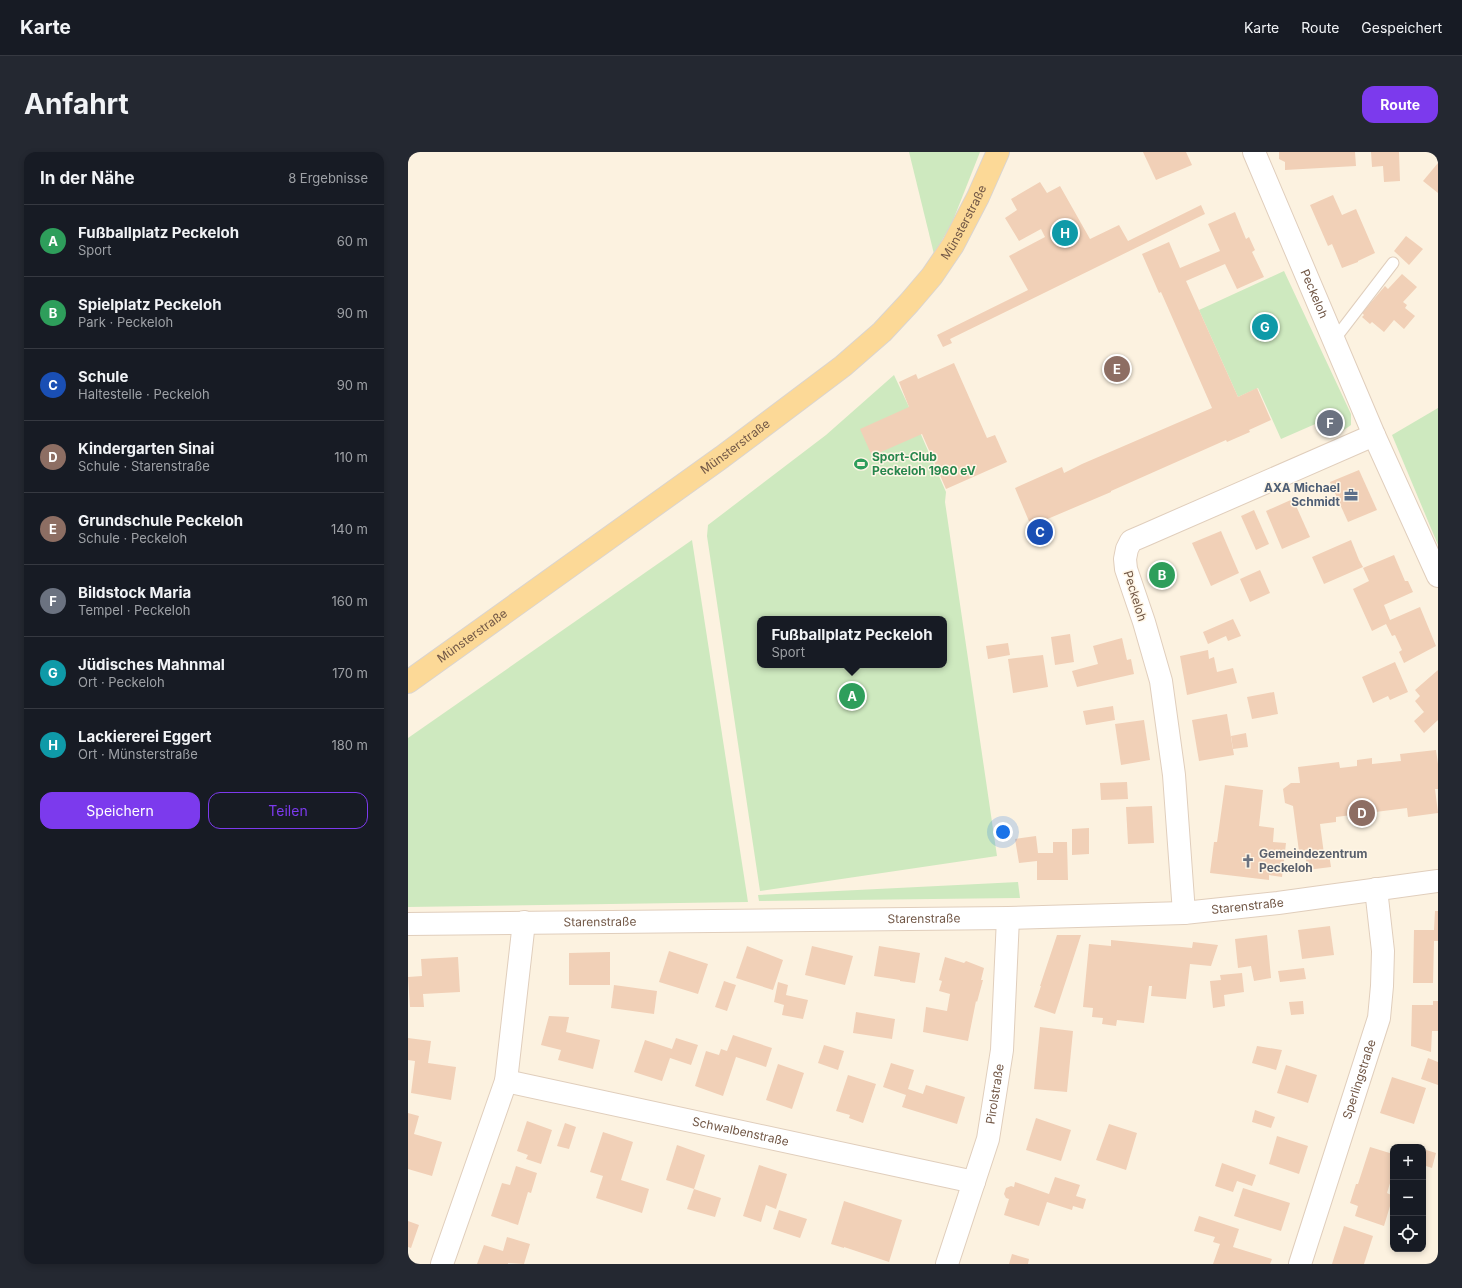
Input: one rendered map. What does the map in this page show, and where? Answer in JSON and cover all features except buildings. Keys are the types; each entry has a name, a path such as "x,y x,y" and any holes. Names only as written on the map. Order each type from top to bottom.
{"main road":[{"name":"Münsterstraße","path":"408,682 722,457 843,366 876,337 909,303 932,276 953,245 978,197 998,152"}],"street":[{"name":"Peckeloh","path":"1254,152 1374,435 1438,576"},
{"name":"Peckeloh","path":"1184,913 1174,776 1161,681 1144,622 1126,569 1125,559 1127,549 1132,541 1138,538 1374,435"},
{"name":"Starenstraße","path":"408,924 1008,918 1184,913 1278,903 1438,882"},
{"name":"Sperlingstraße","path":"1300,1264 1379,1018 1382,986 1382,951 1376,889"},
{"name":"Pirolstraße","path":"947,1264 988,1139 1002,1050 1008,918"},
{"path":"442,1264 506,1081 524,922"},
{"name":"Schwalbenstraße","path":"506,1081 974,1182"}],"lane":[{"path":"1334,340 1393,262"}],"green space":[{"path":"909,152 980,152 952,223 934,254"},
{"path":"1284,271 1351,414 1351,425 1337,435 1329,418 1281,439 1258,388 1238,397 1199,310"},
{"path":"894,375 946,492 945,502 997,856 760,891 707,536 708,525 826,435"},
{"path":"1438,408 1438,545 1392,435"},
{"path":"692,540 748,902 408,907 408,738"},
{"path":"1018,882 1020,898 759,901 758,895"}],"place":[{"name":"Lackiererei Eggert","path":"1065,233"},
{"name":"Jüdisches Mahnmal","path":"1265,327"},
{"name":"Grundschule Peckeloh","path":"1117,369"},
{"name":"Bildstock Maria","path":"1330,423"},
{"name":"Sport-Club Peckeloh 1960 eV","path":"861,464"},
{"name":"AXA Michael Schmidt","path":"1351,495"},
{"name":"Schule","path":"1040,532"},
{"name":"Spielplatz Peckeloh","path":"1162,575"},
{"name":"Fußballplatz Peckeloh","path":"852,696"},
{"name":"Kindergarten Sinai","path":"1362,813"},
{"name":"Gemeindezentrum Peckeloh","path":"1248,861"}]}
